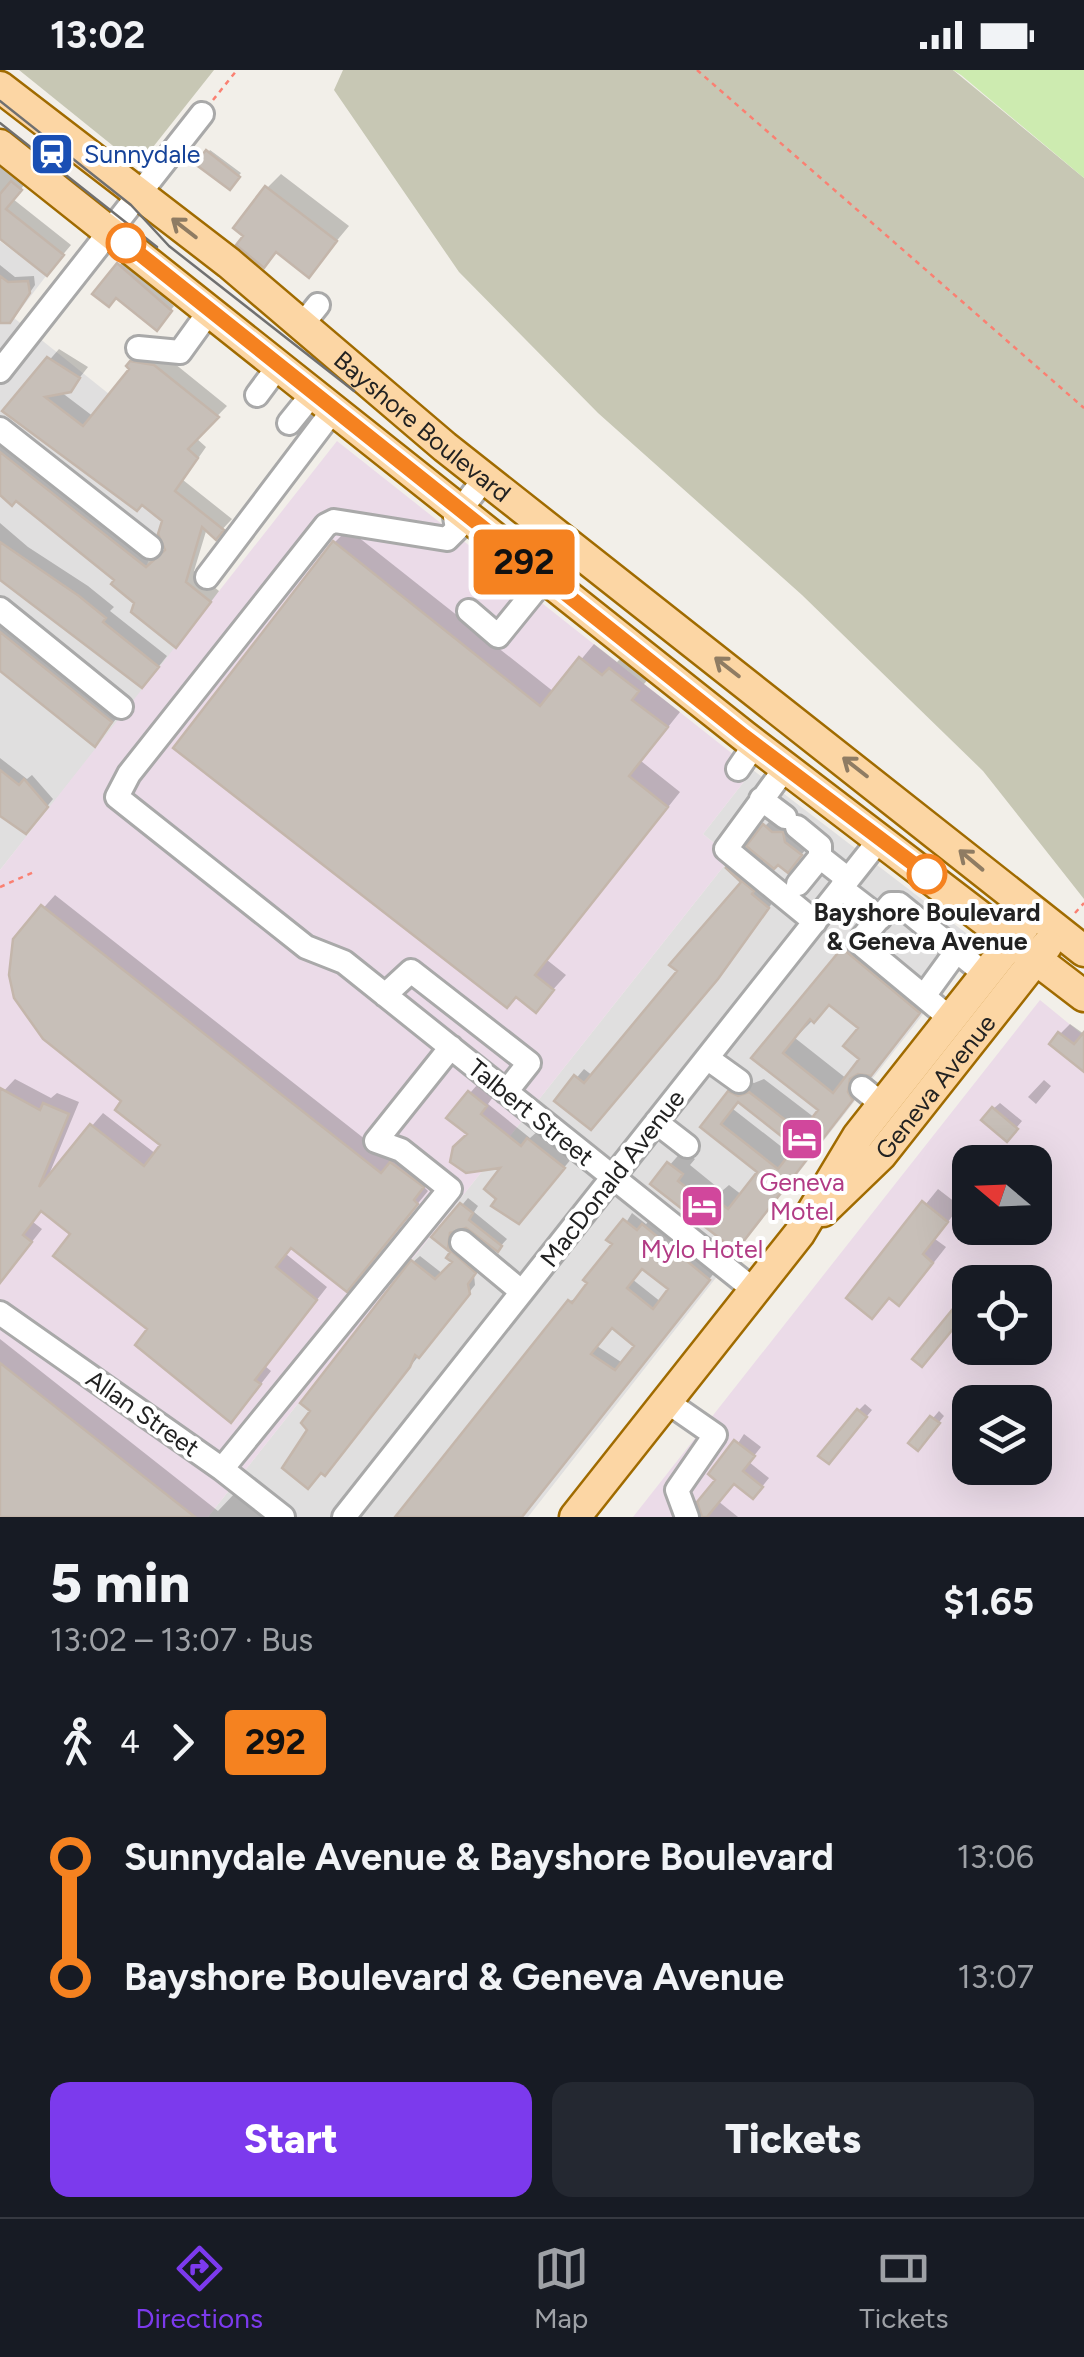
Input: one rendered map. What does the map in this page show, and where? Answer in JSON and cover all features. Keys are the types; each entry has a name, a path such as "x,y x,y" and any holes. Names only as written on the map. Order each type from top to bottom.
{"main road":[{"name":"Bayshore Boulevard","path":"0,88 139,195 310,315 486,478 1084,950"},
{"name":"Bayshore Boulevard","path":"0,146 44,192 109,232 211,309 457,513 545,578 746,756 786,767 1084,996"},
{"name":"Geneva Avenue","path":"575,1517 799,1234 881,1155 1047,921"},
{"name":"Geneva Avenue","path":"799,1234 846,1154 872,1097 951,1018 986,974 1025,949"}],"street":[{"path":"2,364 81,255 173,166 202,114"},
{"path":"138,348 180,352 211,309"},
{"path":"257,395 280,364"},
{"path":"289,423 324,401"},
{"path":"208,577 324,401"},
{"path":"0,428 150,547"},
{"path":"457,513 486,478"},
{"name":"Talbert Street","path":"457,513 456,528 447,540 334,521 326,525 117,792 124,804 306,947 344,962 754,1290"},
{"path":"481,627 545,578"},
{"path":"0,609 120,707"},
{"path":"786,767 731,845 790,890"},
{"path":"761,799 803,835 880,918"},
{"path":"790,890 803,835 838,807"},
{"name":"MacDonald Avenue","path":"344,1517 880,839"},
{"path":"771,872 815,922"},
{"path":"902,907 927,874"},
{"path":"935,934 961,899"},
{"path":"951,1018 863,946 862,938 892,904 902,907 986,974"},
{"path":"924,996 956,952"},
{"path":"393,1002 411,971 529,1063 506,1092"},
{"path":"222,1469 450,1189 401,1150 376,1142 451,1048"},
{"path":"707,1058 738,1080"},
{"path":"656,1122 687,1146"},
{"path":"462,1242 522,1292"},
{"name":"Allan Street","path":"0,1313 222,1469 282,1517"},
{"path":"666,1402 715,1435 677,1490 687,1517"}],"path":[{"path":"202,114 237,70"},
{"path":"697,70 1084,408"},
{"path":"0,886 34,872"}],"shaded area":[{"path":"19,70 214,70 138,166"},
{"path":"343,70 953,70 1084,178 1084,899 983,771 802,595 598,413 459,272 334,90"},
{"path":"0,241 46,276 14,318 109,394 176,479 131,612 176,648 0,870"},
{"path":"337,441 753,770 703,834 731,857 208,1517 0,1517 0,870"},
{"path":"753,770 979,943 528,1517 208,1517 731,857 703,834"},
{"path":"1040,1000 1084,1036 1084,1517 633,1517"}],"green space":[{"path":"953,70 1084,70 1084,178 961,75"}],"building":[{"path":"206,150 240,177 230,190 195,164"},
{"path":"11,181 22,190 6,209 64,255 47,276 0,239 0,194"},
{"path":"265,186 337,241 309,278 276,252 264,268 236,245 243,236 233,228"},
{"path":"117,263 172,311 157,331 116,298 109,307 92,294"},
{"path":"0,276 8,282 28,281 30,293 10,323 0,323"},
{"path":"47,357 80,378 71,392 45,397 83,426 129,369 126,366 130,361 154,365 219,417 188,449 198,458 175,491 224,530 216,540 202,527 186,582 211,602 176,648 131,612 134,603 111,584 114,580 16,501 12,506 0,495 0,452 146,567 165,550 158,534 162,521 142,505 137,511 2,411"},
{"path":"333,541 540,706 579,657 602,675 609,668 639,691 632,700 668,727 629,776 668,807 535,975 554,990 536,1013 516,997 507,1008 173,748"},
{"path":"0,542 79,596 106,618 103,622 159,667 142,688 0,580"},
{"path":"0,632 112,722 95,747 0,671"},
{"path":"0,770 19,785 24,779 48,807 26,834 0,816"},
{"path":"763,824 772,832 783,832 785,842 802,855 788,873 778,865 774,869 746,846"},
{"path":"725,867 769,908 718,979 591,1130 554,1101 574,1075 584,1083 677,971 669,965 741,882"},
{"path":"41,905 381,1173 390,1162 424,1187 414,1200 418,1204 347,1292 291,1248 276,1267 317,1300 255,1380 261,1384 231,1423 135,1345 147,1329 53,1256 70,1234 41,1211 23,1235 32,1242 0,1283 0,1088 40,1110 43,1103 69,1114 39,1187 90,1124 144,1166 160,1145 115,1110 121,1101 43,1039 14,998 9,975 13,939"},
{"path":"842,948 920,1013 871,1076 858,1074 850,1079 848,1092 853,1100 736,1251 650,1184 667,1162 683,1174 678,1181 708,1204 713,1197 728,1209 757,1172 700,1127 728,1091 738,1096 749,1092 801,1132 818,1110 751,1058","holes":["829,1005 858,1028 843,1046 859,1059 833,1093 783,1053 810,1019 814,1023","738,1102 795,1147 778,1169 721,1124"]},
{"path":"1058,1032 1074,1044 1084,1032 1084,1072 1049,1044"},
{"path":"468,1091 487,1106 481,1114 521,1146 527,1138 565,1168 519,1224 491,1206 496,1199 484,1189 500,1168 466,1173 450,1162 453,1147 467,1134 446,1118"},
{"path":"992,1107 1018,1129 1007,1142 981,1120"},
{"path":"922,1201 948,1222 923,1254 933,1263 899,1306 889,1298 872,1319 846,1298"},
{"path":"460,1203 473,1213 469,1220 502,1246 498,1252 466,1228 450,1233 448,1248 476,1273 468,1284 470,1294 419,1358 415,1355 410,1367 325,1476 321,1473 308,1489 282,1468 307,1430 301,1423 310,1411 300,1403 411,1260 435,1279 452,1262 446,1258 450,1252 431,1237"},
{"path":"623,1219 637,1230 642,1224 710,1280 522,1517 395,1517 568,1300 572,1303 587,1283 583,1280 612,1244 606,1240","holes":["642,1269 668,1289 653,1309 627,1288","612,1328 634,1346 615,1370 591,1354"]},
{"path":"952,1310 952,1330 922,1367 912,1359"},
{"path":"0,1363 195,1517 0,1517"},
{"path":"857,1409 867,1417 829,1464 818,1456"},
{"path":"930,1416 940,1423 918,1451 908,1443"},
{"path":"734,1440 755,1456 743,1471 763,1487 753,1499 734,1484 707,1517 702,1517 697,1502 715,1480 708,1474"}],"tram line":[{"path":"0,101 131,205 169,246 354,391"},
{"path":"0,123 157,247"}],"bus line":[{"name":"292","path":"126,243 744,736 927,874"}],"place":[{"name":"Sunnydale","path":"52,154"},
{"name":"Bayshore Boulevard & Geneva Avenue","path":"927,874"},
{"name":"Geneva Motel","path":"802,1139"},
{"name":"Mylo Hotel","path":"702,1206"}]}
